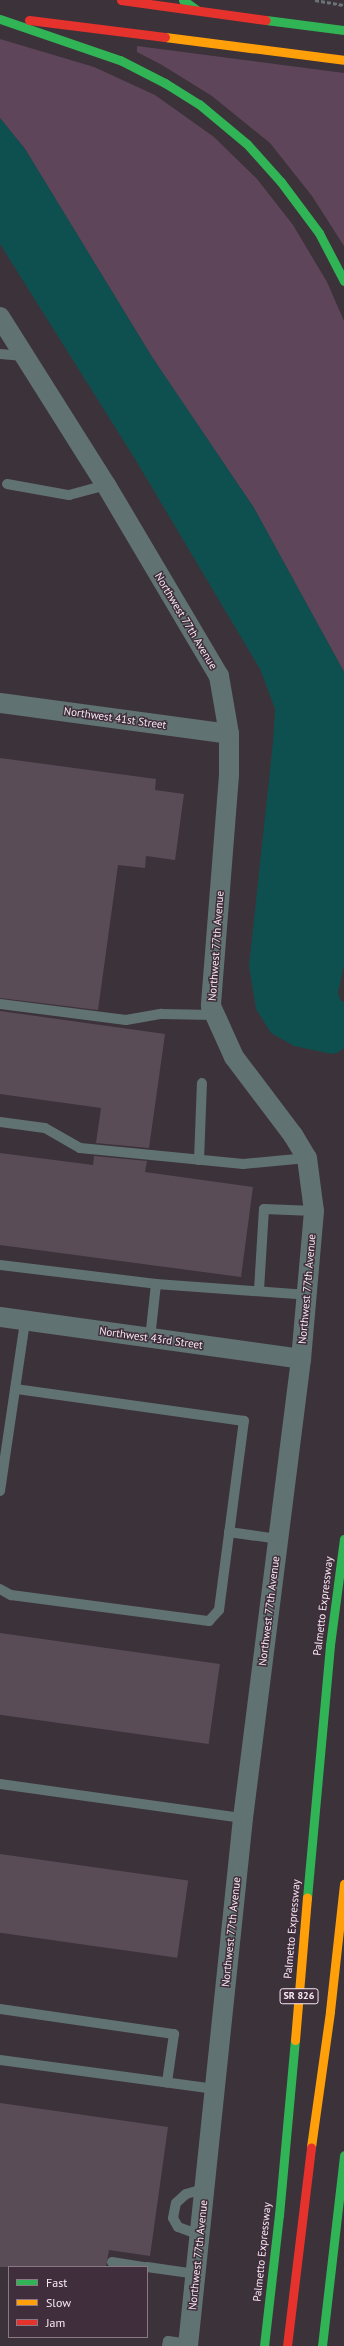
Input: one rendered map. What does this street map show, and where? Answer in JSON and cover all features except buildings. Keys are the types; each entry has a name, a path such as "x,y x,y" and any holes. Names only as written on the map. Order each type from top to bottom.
{"main road":[{"path":"121,0 344,30"},
{"path":"183,0 197,10"},
{"path":"0,18 54,21 344,60"},
{"path":"0,18 120,60 171,86 199,104 247,144 281,182 319,233 344,281"},
{"name":"Palmetto Expressway","path":"264,2346 280,2207 330,1645 344,1539"},
{"path":"287,2346 306,2184 330,2011 344,1884"},
{"path":"322,2346 344,2155"}],"street":[{"name":"Northwest 77th Avenue","path":"0,318 106,485 219,676 229,734 229,775 211,1006 234,1057 293,1135 307,1158 314,1211 308,1294 301,1359 243,1818 189,2345"},
{"name":"Northwest 41st Street","path":"0,703 229,734"},
{"name":"Northwest 43rd Street","path":"0,1317 301,1359"}],"lane":[{"path":"0,354 24,356"},
{"path":"7,484 69,495 106,485"},
{"path":"0,1004 126,1020 161,1014 215,1015"},
{"path":"199,1160 202,1083"},
{"path":"0,1122 45,1128 80,1148 243,1164 307,1158"},
{"path":"259,1290 264,1209 314,1211"},
{"path":"0,1265 156,1284 308,1294"},
{"path":"150,1338 156,1284"},
{"path":"0,1491 25,1321"},
{"path":"0,1589 11,1595 209,1621 219,1610 244,1421 15,1389"},
{"path":"229,1532 278,1539"},
{"path":"0,1784 243,1818"},
{"path":"0,2009 174,2034 167,2082"},
{"path":"0,2060 215,2089"},
{"path":"200,2235 178,2227 173,2218 176,2203 186,2194 204,2189"},
{"path":"112,2262 139,2266"},
{"path":"148,2267 196,2274"},
{"path":"167,2346 168,2341 189,2345"}],"path":[{"path":"315,0 344,5"}],"shaded area":[{"path":"0,39 94,67 155,95 214,137 257,179 293,225 327,282 344,321 344,672 254,508 152,357 25,149 0,118"},
{"path":"137,46 344,73 344,246 312,196 270,143 212,96 162,65 137,52"},
{"path":"0,118 25,149 152,357 254,508 344,672 344,965 338,993 341,1001 344,1002 344,1048 339,1052 332,1054 294,1046 271,1033 256,1009 249,966 273,742 275,709 260,669 135,459 0,244"}],"traffic: fast":[{"path":"183,0 197,10"},
{"path":"0,19 120,60 165,83 199,104 247,144 281,182 319,233 344,281"},
{"path":"266,20 344,30"},
{"path":"307,1898 330,1645 344,1539"},
{"path":"264,2346 279,2215 295,2040"},
{"path":"322,2346 344,2155"}],"traffic: slow":[{"path":"165,37 344,60"},
{"path":"311,2147 330,2011 344,1884"},
{"path":"295,2040 307,1898"}],"traffic: jam":[{"path":"121,0 266,20"},
{"path":"29,20 165,37"},
{"path":"287,2346 311,2147"}]}
